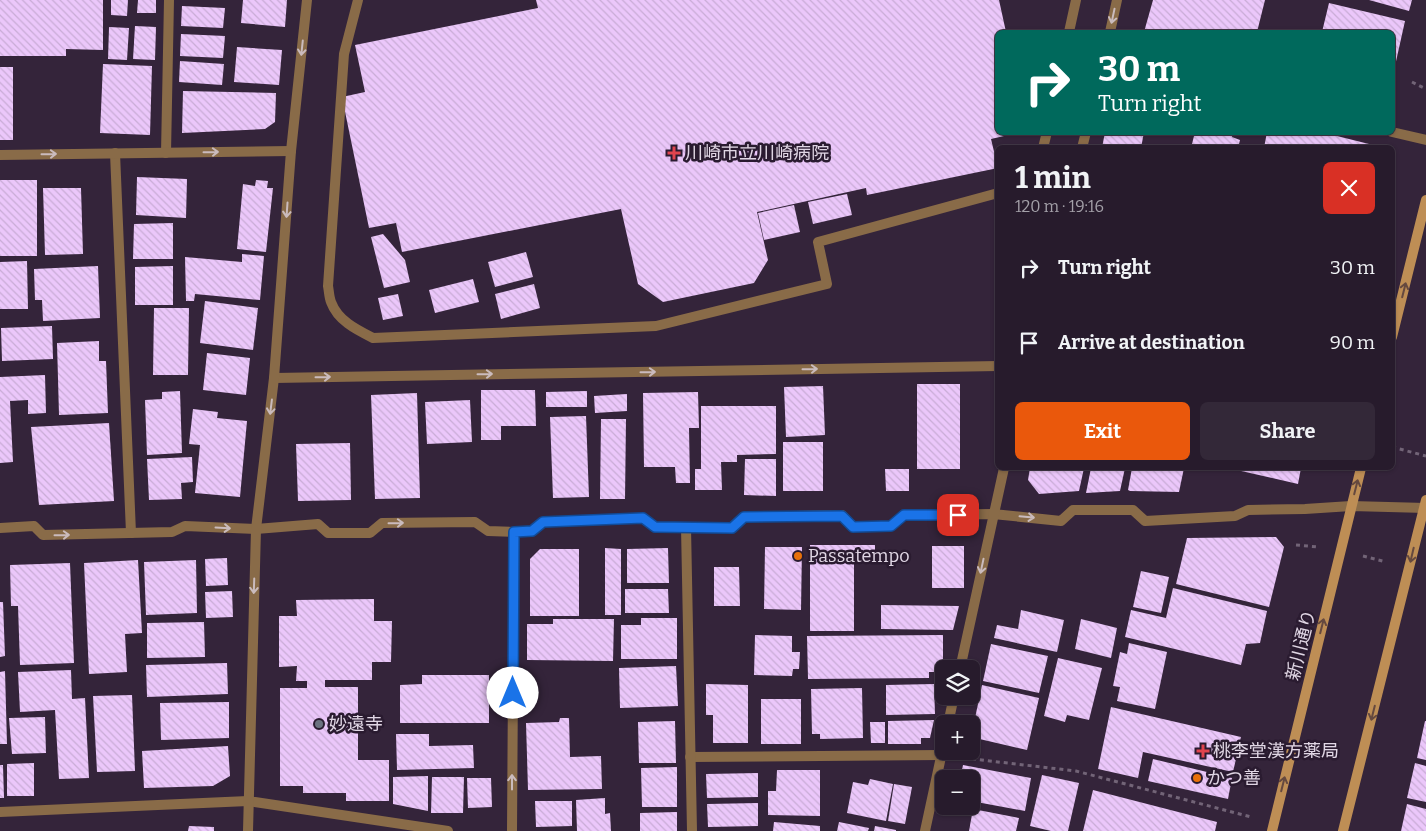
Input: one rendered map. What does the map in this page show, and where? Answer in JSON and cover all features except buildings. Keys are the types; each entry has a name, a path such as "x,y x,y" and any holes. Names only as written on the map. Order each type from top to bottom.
{"main road":[{"path":"1395,312 1426,200"},
{"name":"新川通り","path":"1273,827 1360,470"},
{"path":"1343,831 1425,505"}],"street":[{"path":"166,153 169,0"},
{"path":"248,831 256,529 274,378 291,151 307,0"},
{"path":"358,0 344,54 328,286 331,302 340,316 355,329 373,338 656,326 828,284 818,242 995,194"},
{"path":"1070,30 1076,0"},
{"path":"1110,30 1116,0"},
{"path":"1395,133 1426,140"},
{"path":"0,155 291,151"},
{"path":"115,153 131,533"},
{"path":"274,378 995,366"},
{"path":"962,660 1004,470"},
{"path":"0,528 34,526 42,535 172,532 184,526 256,529 318,524 328,533 370,532 382,523 475,522 488,531 514,532 532,531 543,522 643,518 655,527 732,528 744,517 842,516 853,527 891,526 904,515 993,514 1061,520 1073,510 1134,510 1145,521 1235,516 1248,510 1425,505"},
{"path":"686,526 692,831"},
{"path":"512,831 514,532"},
{"path":"690,757 935,755"},
{"path":"925,831 940,760"},
{"path":"0,812 248,801 448,831"}],"path":[{"path":"1412,82 1426,89"},
{"path":"1395,448 1426,456"},
{"path":"980,760 1076,771 1273,827"}],"place":[{"name":"川崎市立川崎病院","path":"674,153"},
{"name":"Passatempo","path":"798,556"},
{"name":"妙遠寺","path":"319,724"},
{"name":"桃李堂漢方薬局","path":"1203,751"},
{"name":"かつ善","path":"1197,778"}],"route":[{"path":"513,693 514,532 532,531 543,522 643,518 655,527 732,528 744,517 842,516 853,527 891,526 904,515 958,515"}]}
